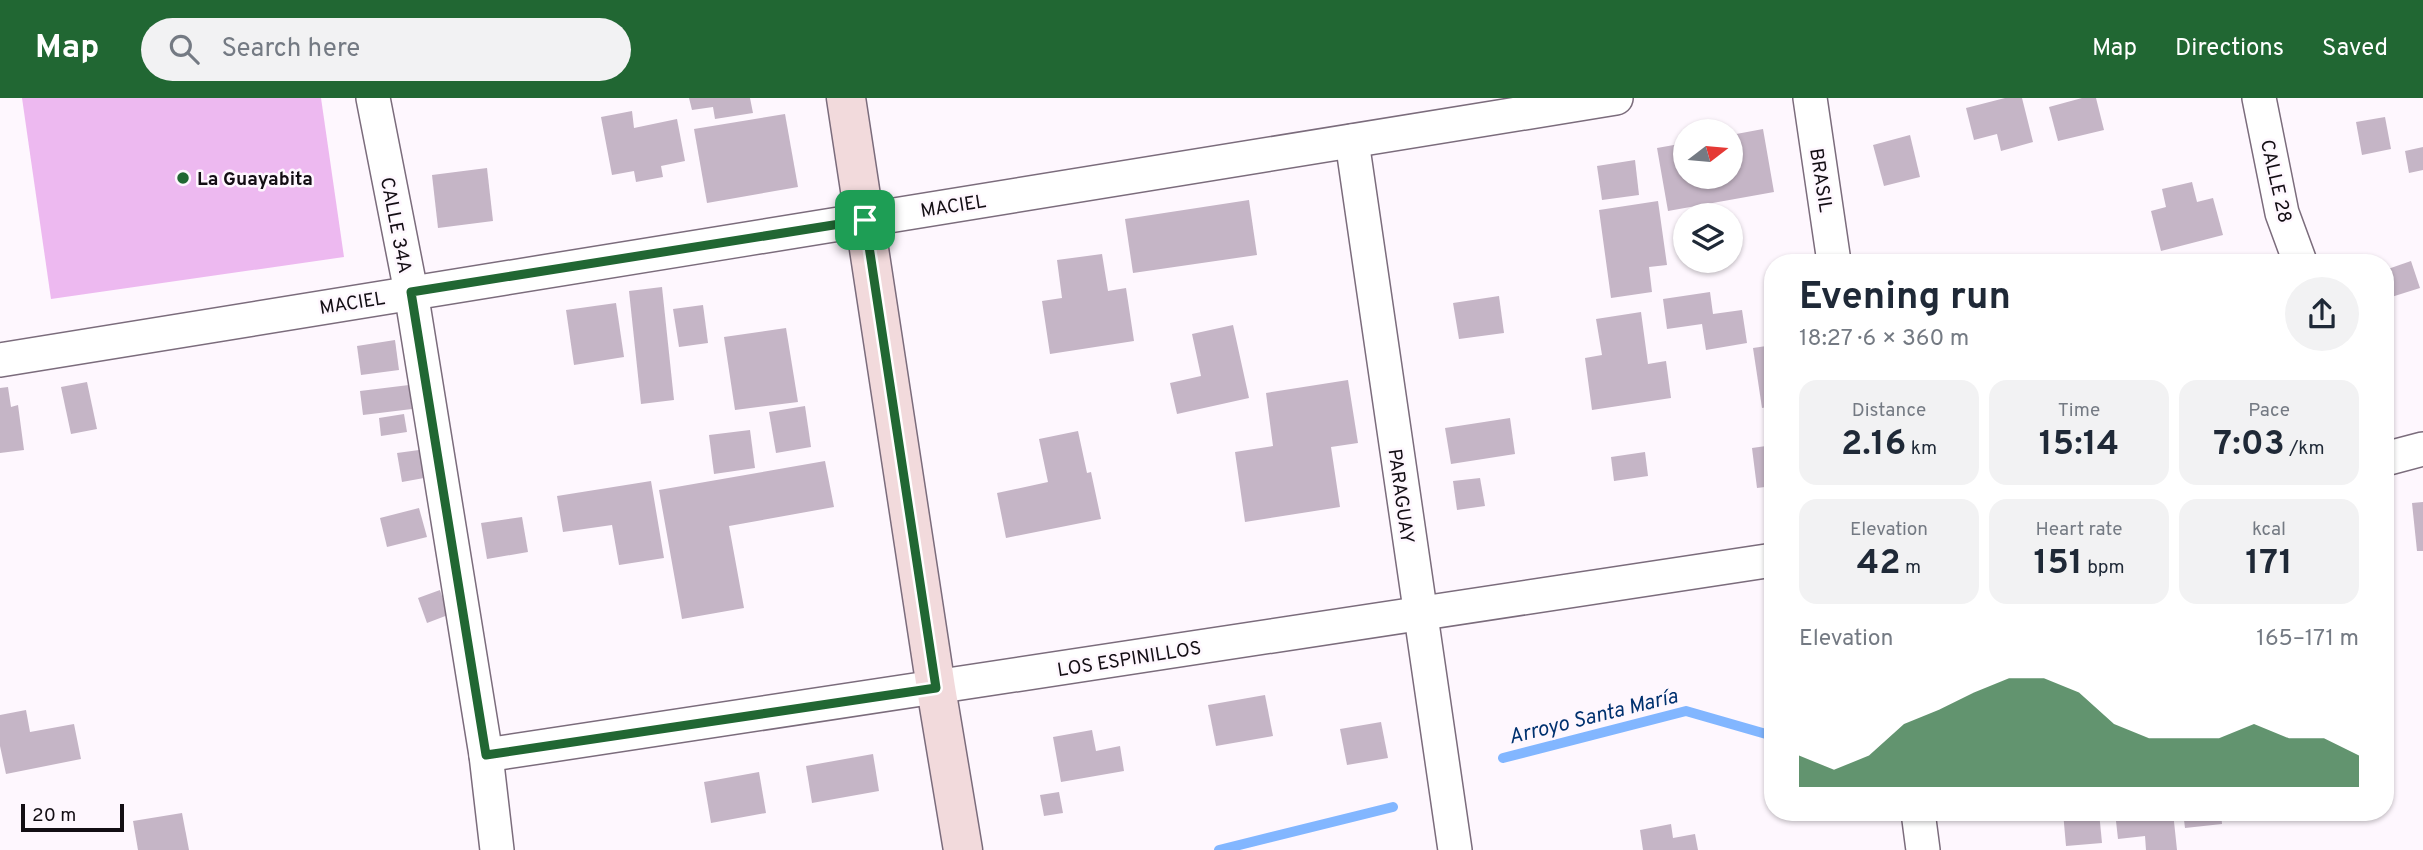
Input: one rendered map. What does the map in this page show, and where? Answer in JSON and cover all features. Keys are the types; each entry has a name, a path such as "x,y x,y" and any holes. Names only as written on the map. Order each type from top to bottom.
{"main road":[{"path":"846,98 963,850"}],"street":[{"name":"CALLE 34A","path":"373,98 411,292 486,755 497,850"},
{"name":"MACIEL","path":"0,360 1616,98"},
{"name":"BRASIL","path":"1810,98 1833,254"},
{"name":"CALLE 28","path":"2259,98 2282,213 2297,254"},
{"name":"PARAGUAY","path":"1352,141 1455,850"},
{"path":"2394,457 2423,449"},
{"name":"LOS ESPINILLOS","path":"486,755 1764,562"},
{"path":"1919,821 1923,850"}],"shaded area":[{"name":"La Guayabita","path":"22,98 321,98 344,257 51,299"}],"building":[{"path":"689,98 750,98 753,113 715,119 713,107 692,110"},
{"path":"2005,98 2022,98 2033,142 2001,151 1997,134 1974,140 1966,108"},
{"path":"2082,98 2096,98 2104,130 2058,141 2049,107"},
{"path":"632,111 634,128 677,119 685,161 661,166 663,177 636,182 634,171 612,175 601,117"},
{"path":"785,114 798,187 707,203 694,129"},
{"path":"2385,117 2391,149 2362,155 2356,122"},
{"path":"1763,129 1774,192 1713,203 1673,203 1673,210 1668,211 1657,148 1673,145 1673,189 1743,189 1743,133"},
{"path":"1910,135 1920,177 1884,186 1873,145"},
{"path":"2423,147 2423,170 2409,173 2405,151"},
{"path":"1635,160 1639,195 1602,200 1597,166"},
{"path":"487,168 493,221 438,228 432,175"},
{"path":"2192,182 2197,202 2213,198 2223,235 2161,251 2151,211 2166,207 2162,189"},
{"path":"1249,200 1257,255 1133,273 1125,219"},
{"path":"1658,201 1667,265 1649,267 1652,292 1611,298 1599,210"},
{"path":"1102,254 1108,291 1126,288 1134,341 1050,354 1042,301 1062,298 1057,260"},
{"path":"2411,261 2420,288 2394,296 2394,267"},
{"path":"662,287 674,400 641,404 629,291"},
{"path":"1710,292 1713,314 1742,310 1747,343 1706,350 1702,324 1667,329 1663,299"},
{"path":"1499,296 1504,333 1459,339 1453,303"},
{"path":"616,303 624,357 574,365 566,310"},
{"path":"703,305 708,343 679,347 673,309"},
{"path":"1641,312 1648,364 1666,361 1671,398 1592,410 1585,358 1602,355 1596,319"},
{"path":"1233,325 1249,398 1177,414 1170,383 1201,376 1192,334"},
{"path":"786,328 798,402 735,410 724,337"},
{"path":"395,340 399,370 361,375 357,346"},
{"path":"1764,346 1762,408 1753,348"},
{"path":"1348,380 1358,443 1331,447 1340,507 1245,522 1235,452 1273,446 1266,393"},
{"path":"87,382 97,429 71,434 61,387"},
{"path":"409,385 412,409 363,415 360,391"},
{"path":"8,387 11,407 18,405 24,450 0,453 0,388"},
{"path":"805,406 811,447 776,453 769,412"},
{"path":"404,414 407,432 381,436 379,418"},
{"path":"1510,418 1515,454 1451,464 1445,428"},
{"path":"750,430 755,468 714,474 709,435"},
{"path":"1078,431 1087,473 1091,472 1101,519 1006,538 997,493 1048,482 1039,439"},
{"path":"1764,446 1764,487 1757,488 1752,448"},
{"path":"419,450 424,478 402,482 397,453"},
{"path":"1645,452 1648,476 1614,481 1611,457"},
{"path":"825,461 834,507 729,526 744,608 682,619 659,490"},
{"path":"1480,478 1485,506 1457,510 1453,481"},
{"path":"651,481 664,558 619,565 612,525 563,532 557,496"},
{"path":"2423,502 2423,551 2417,551 2412,503"},
{"path":"419,508 427,537 387,547 380,518"},
{"path":"522,517 528,552 487,559 481,523"},
{"path":"440,590 448,615 427,623 418,598"},
{"path":"1265,695 1273,736 1216,746 1208,705"},
{"path":"26,710 30,732 74,724 81,759 6,774 0,746 0,715"},
{"path":"1381,722 1388,758 1347,765 1340,729"},
{"path":"1092,730 1096,751 1120,746 1124,771 1061,782 1053,737"},
{"path":"873,754 879,791 812,803 806,766"},
{"path":"759,772 766,813 711,823 704,782"},
{"path":"1059,792 1063,813 1044,816 1040,795"},
{"path":"182,813 189,850 138,850 133,821"},
{"path":"2064,821 2100,821 2102,843 2066,846"},
{"path":"2116,821 2174,821 2177,850 2146,850 2145,836 2118,839"},
{"path":"2184,821 2222,821 2222,824 2185,828"},
{"path":"1671,824 1673,838 1695,834 1698,850 1643,850 1640,830"}],"waterway":[{"name":"Arroyo Santa María","path":"1503,758 1686,711 1764,733"},
{"name":"Arroyo Santa María","path":"1219,850 1393,807"}],"place":[{"name":"La Guayabita","path":"183,178"}],"route":[{"path":"865,220 936,688 486,755 411,292 865,220"}]}
